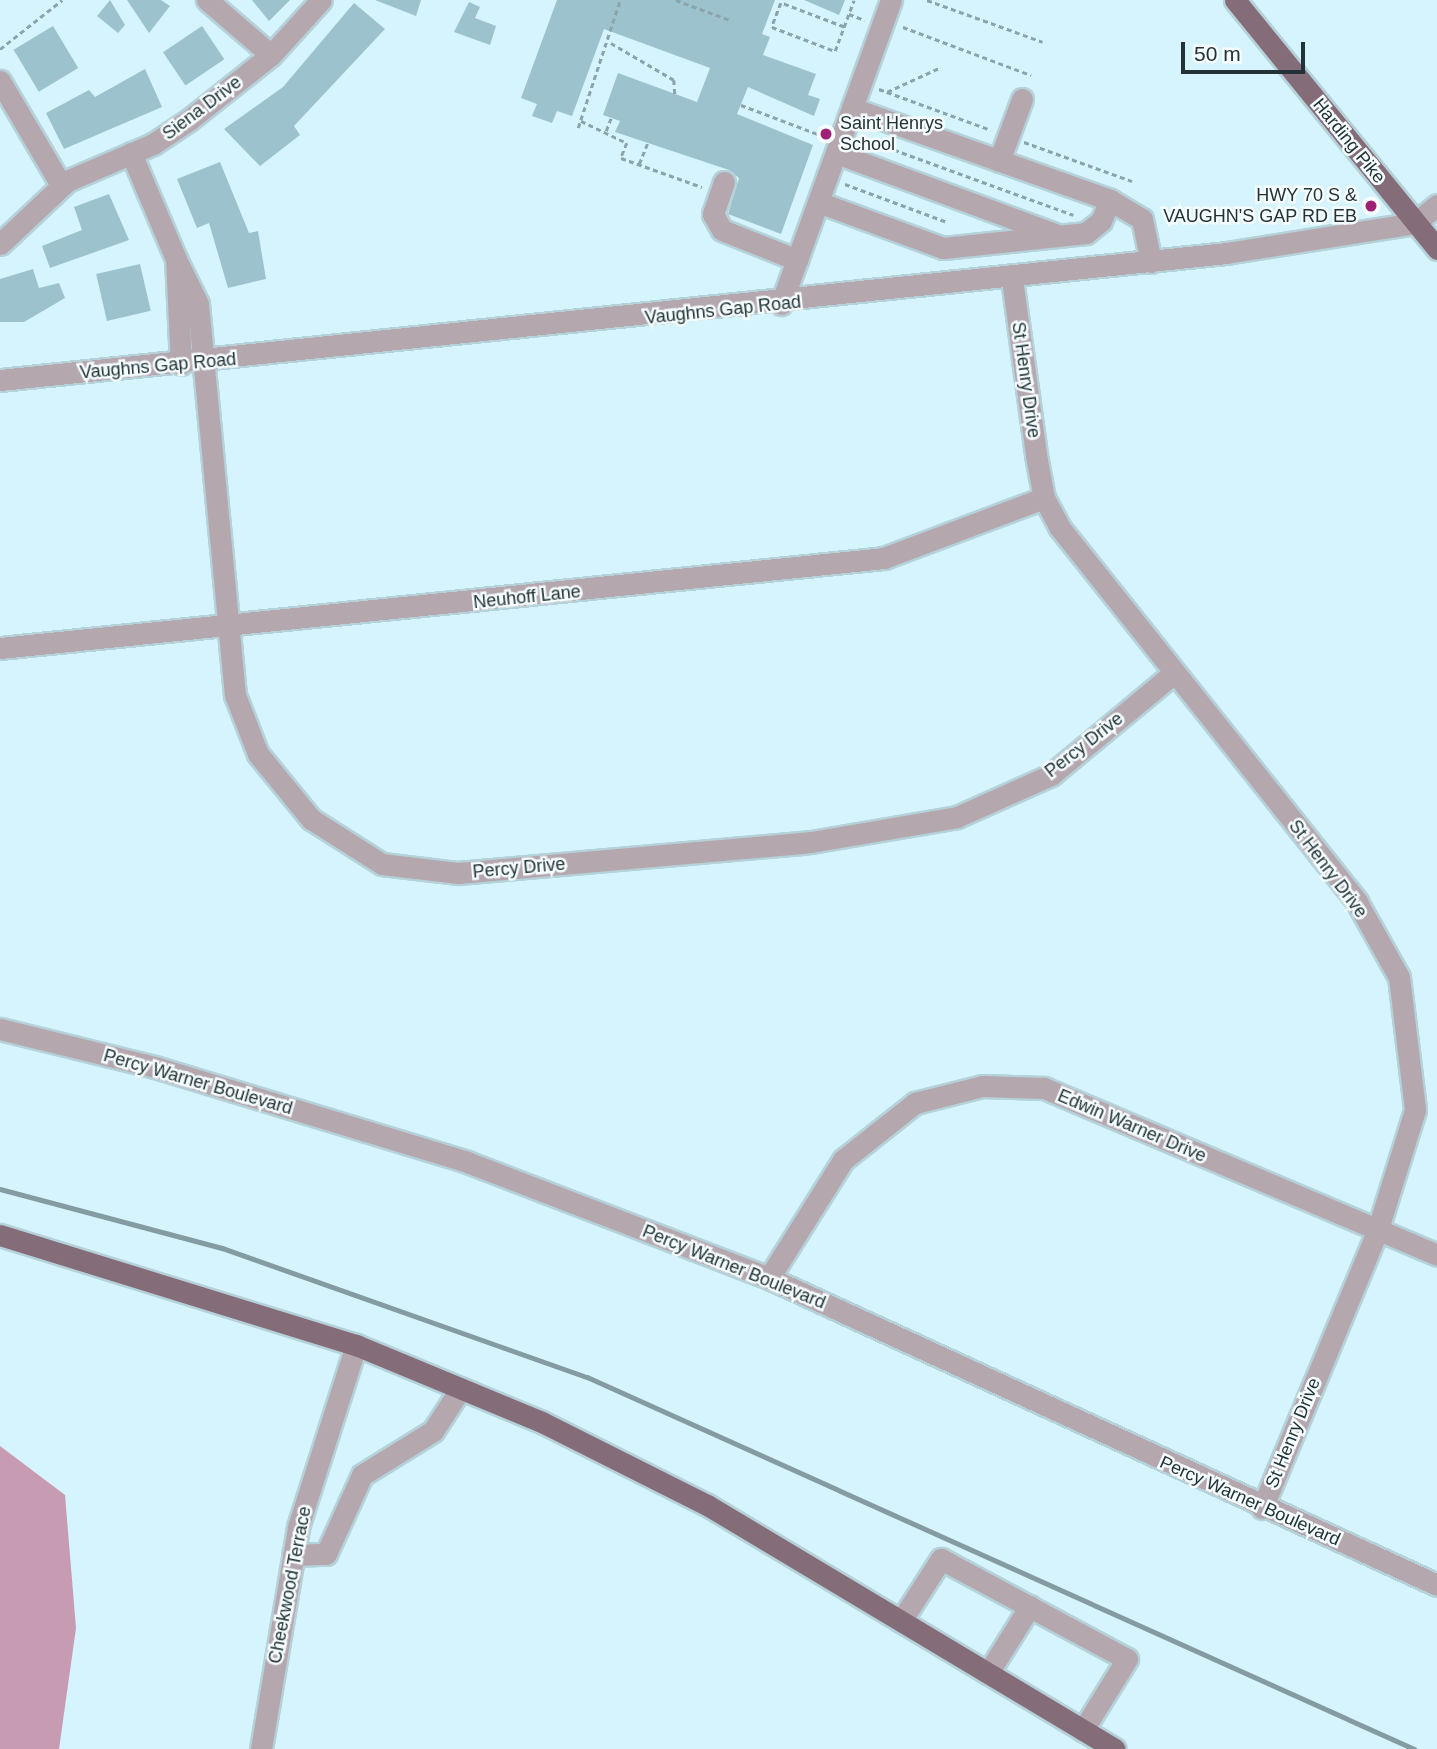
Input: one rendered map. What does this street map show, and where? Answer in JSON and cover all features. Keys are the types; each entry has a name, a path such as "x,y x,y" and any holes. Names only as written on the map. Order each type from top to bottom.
{"main road":[{"name":"Harding Pike","path":"1235,0 1437,249"},
{"path":"0,1235 356,1345 461,1388 706,1505 1115,1749"}],"street":[{"path":"207,0 271,55"},
{"name":"Siena Drive","path":"0,244 61,186 170,134 271,55 321,0"},
{"path":"781,304 827,177 836,141 852,108 882,14"},
{"path":"0,81 61,186"},
{"path":"999,161 1022,99"},
{"path":"852,108 1110,201 1142,219 1151,262"},
{"path":"836,141 1060,236"},
{"name":"Percy Drive","path":"131,153 198,304 224,629 235,695 258,754 311,819 383,864 458,873 811,842 957,817 1051,775 1174,673"},
{"path":"724,184 713,214 722,230 797,260"},
{"path":"818,202 943,248 1060,236 1098,224 1110,201"},
{"path":"1415,223 1437,205"},
{"name":"Vaughns Gap Road","path":"0,380 204,362 1012,279 1151,262 1415,223"},
{"path":"176,259 181,364"},
{"name":"St Henry Drive","path":"1012,279 1044,498 1089,571 1357,902 1399,977 1415,1110 1377,1232 1262,1508"},
{"name":"Neuhoff Lane","path":"0,648 224,629 884,558 1044,498"},
{"name":"Percy Warner Boulevard","path":"0,1029 155,1067 467,1162 769,1278 1262,1508 1437,1585"},
{"name":"Edwin Warner Drive","path":"769,1278 843,1160 915,1103 982,1086 1044,1088 1377,1232 1437,1255"},
{"name":"Cheekwood Terrace","path":"261,1749 293,1555 356,1345"},
{"path":"293,1555 326,1555 362,1475 433,1432 461,1388"},
{"path":"901,1621 941,1559 1127,1659 1083,1730"},
{"path":"988,1673 1030,1606"}],"path":[{"path":"0,49 62,0"},
{"path":"578,128 610,42 620,0"},
{"path":"676,0 730,20"},
{"path":"844,27 780,3 772,27 835,51 849,14 854,0"},
{"path":"927,0 1043,42"},
{"path":"849,14 882,14 1031,75"},
{"path":"610,42 674,80 675,94"},
{"path":"887,92 939,68"},
{"path":"741,105 836,141 1098,224"},
{"path":"606,133 611,118"},
{"path":"581,121 627,143 621,158 699,187 724,184"},
{"path":"639,165 647,144"},
{"path":"827,177 947,222"}],"shaded area":[{"path":"0,1446 65,1495 76,1628 59,1749 0,1749"}],"building":[{"path":"110,0 125,25 118,33 97,16"},
{"path":"127,0 161,0 170,6 149,33"},
{"path":"252,0 290,0 269,21"},
{"path":"375,0 421,0 416,16"},
{"path":"557,0 775,0 762,34 770,37 763,55 816,74 808,95 820,99 814,116 748,87 737,114 813,145 781,234 728,214 739,178 729,170 615,132 620,121 603,115 618,73 697,102 710,68 604,29 572,116 557,111 552,123 532,116 537,104 521,98"},
{"path":"804,0 845,0 839,15"},
{"path":"469,2 480,7 475,18 496,26 490,45 454,32"},
{"path":"354,3 385,29 294,126 300,135 260,166 224,129 283,87"},
{"path":"53,26 78,68 39,92 14,50"},
{"path":"202,26 224,59 185,85 163,52"},
{"path":"145,69 162,107 64,149 46,113 89,90 95,97"},
{"path":"220,162 249,233 258,231 266,279 228,288 209,223 197,228 177,179"},
{"path":"109,194 129,240 50,268 42,246 82,230 74,207"},
{"path":"140,264 151,311 107,321 96,274"},
{"path":"33,269 39,288 59,283 65,298 24,322 0,322 0,279"}],"railway":[{"path":"0,1189 222,1248 587,1377 1414,1749"}],"place":[{"name":"Saint Henrys School","path":"826,134"},
{"name":"HWY 70 S & VAUGHN'S GAP RD EB","path":"1371,206"}]}
